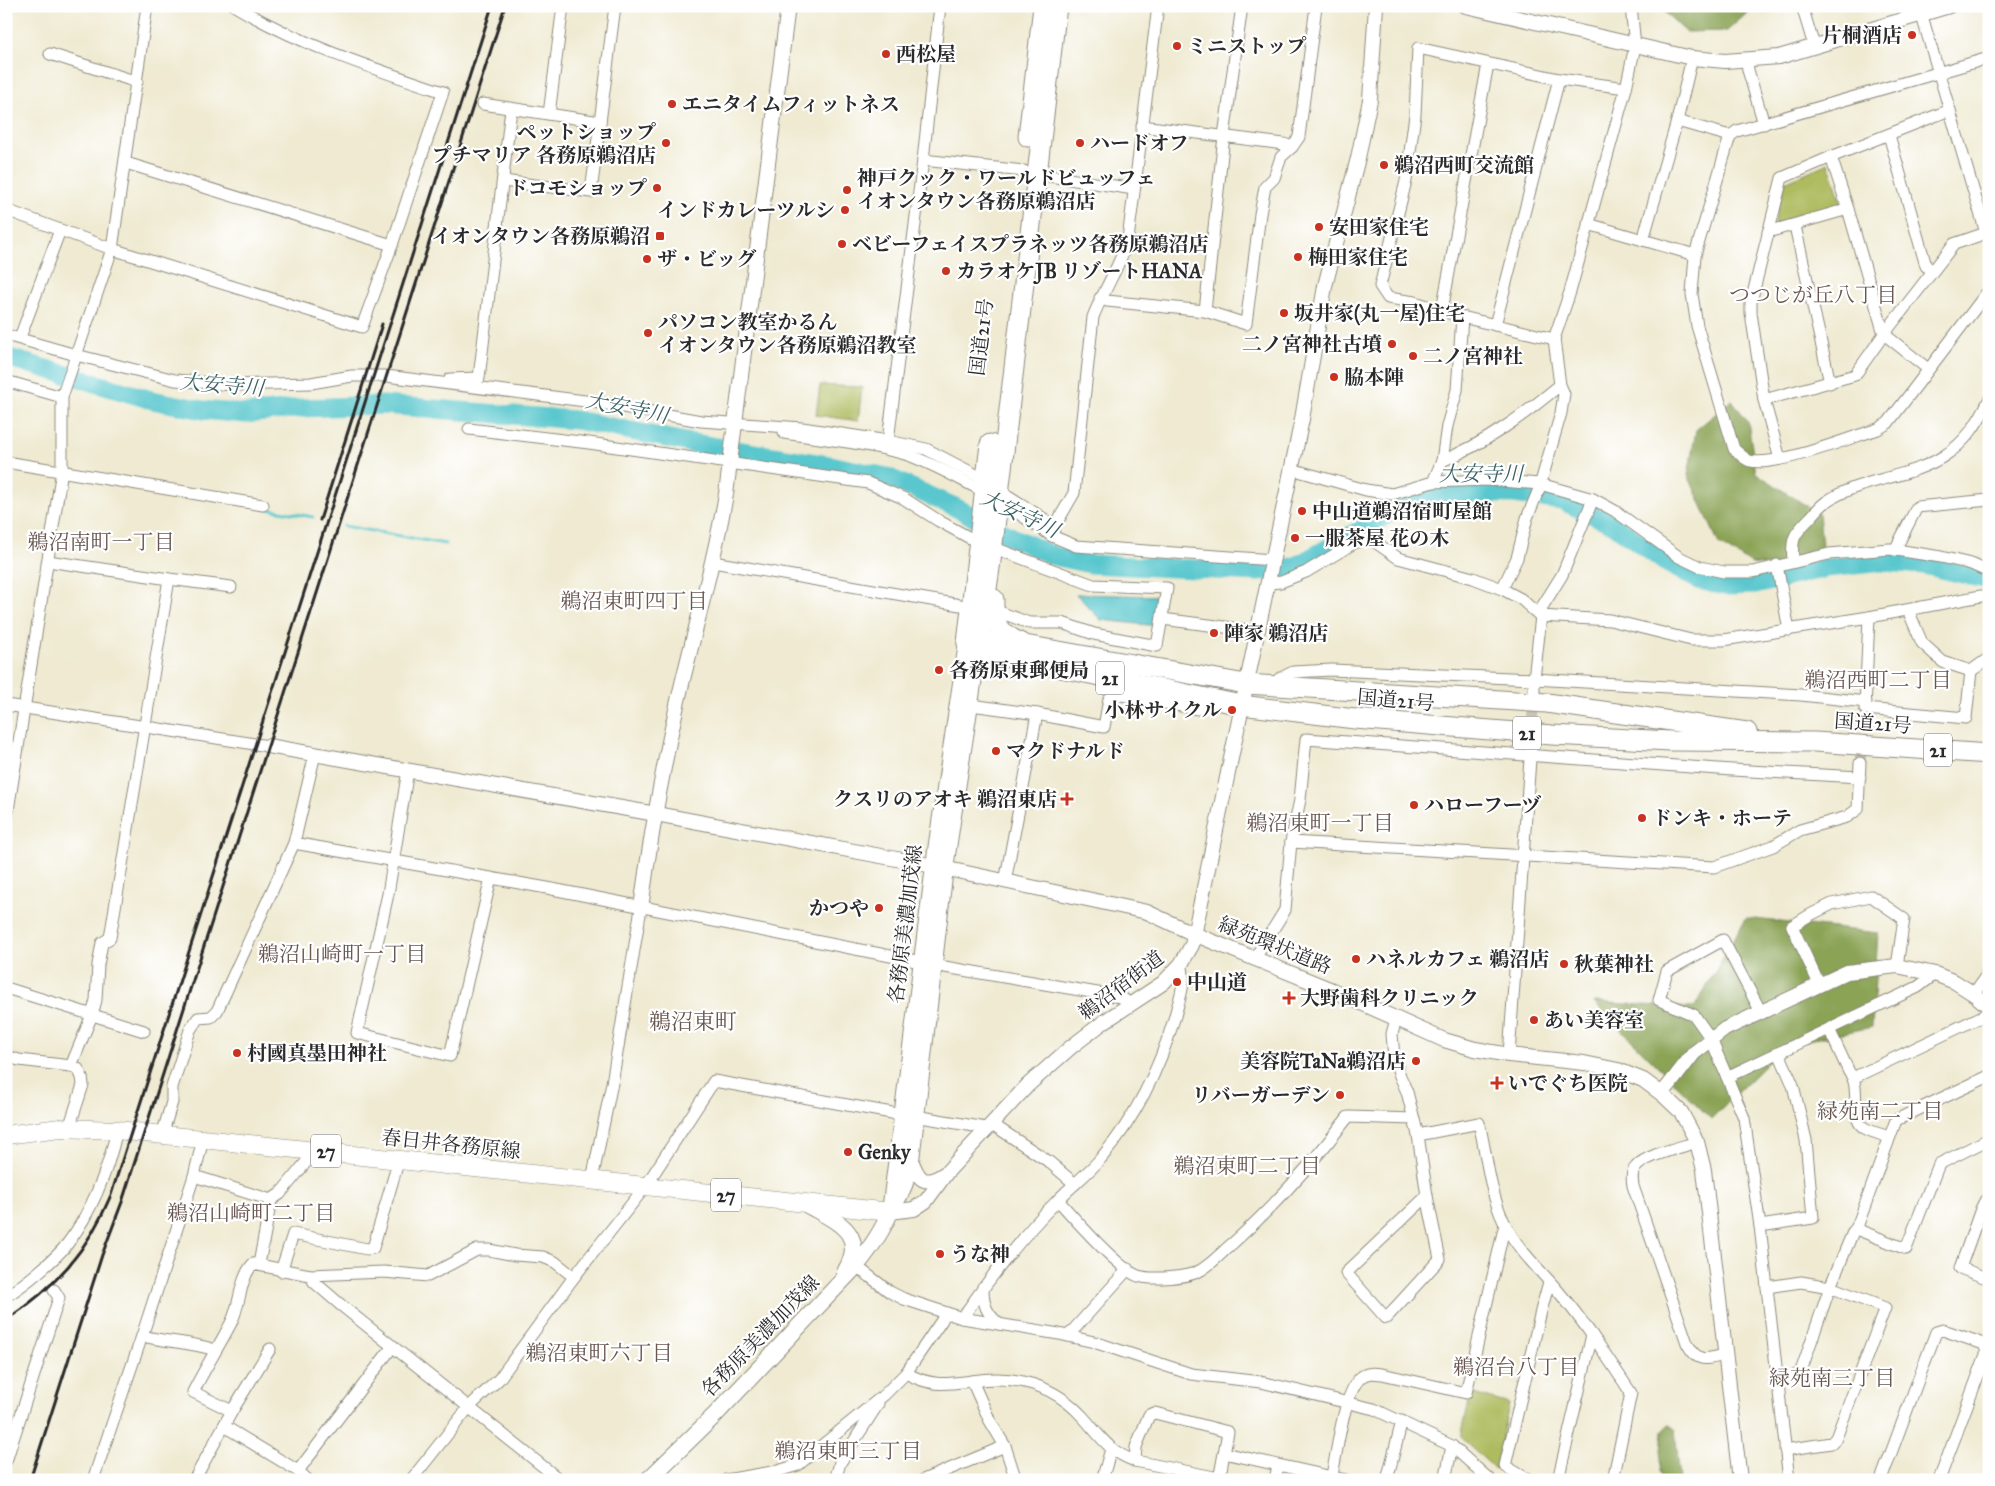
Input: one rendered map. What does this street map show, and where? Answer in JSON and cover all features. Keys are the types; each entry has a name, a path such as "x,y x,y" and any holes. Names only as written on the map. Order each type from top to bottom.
{"highway":[{"name":"国道21号","path":"1030,173 1043,6"},
{"name":"国道21号","path":"975,645 1030,173 1057,6"},
{"path":"987,545 995,573 993,614 996,624 1003,633 1025,645"},
{"name":"国道21号","path":"975,645 1025,645 1246,684 1547,704 1815,742"},
{"name":"国道21号","path":"975,645 1241,705 1355,719 1552,735 1671,741 1815,742 1989,754"},
{"name":"21","path":"1888,746 1989,743"}],"main road":[{"name":"各務原美濃加茂線","path":"939,867 971,705 975,645"},
{"name":"各務原美濃加茂線","path":"648,1480 715,1415 835,1289 856,1266 886,1223 890,1212 909,1115 939,867 975,645"},
{"name":"各務原美濃加茂線","path":"890,1212 901,1196 908,1177 911,1160 909,1115"},
{"name":"春日井各務原線","path":"6,1135 60,1128 117,1130 890,1212"},
{"path":"806,1204 838,1222 847,1229 852,1237 853,1252 850,1263 835,1289"}],"street":[{"path":"6,823 62,470 62,397 112,249 126,163 147,6"},
{"path":"6,210 112,249 362,327 392,246 443,92 339,57 258,20 235,6"},
{"path":"549,114 563,6"},
{"path":"503,181 591,192 615,6"},
{"path":"592,1180 612,1083 656,814 677,707 713,562 731,461 788,6"},
{"path":"888,441 940,6"},
{"path":"1053,531 1074,493 1093,317 1100,298 1124,252 1128,239 1158,6"},
{"path":"1205,312 1224,136 1242,6"},
{"path":"1100,298 1205,312 1246,324 1265,187 1274,178 1281,156 1292,147 1299,137 1316,6"},
{"name":"鵜沼宿街道","path":"890,1212 917,1208 926,1201 947,1172 1028,1085 1071,1047 1130,1004 1163,983 1181,964 1192,945 1302,418 1325,286 1358,158 1370,100 1376,6"},
{"path":"1466,6 1634,46 1692,58 1725,61 1747,61 1779,57 1920,10 1949,6"},
{"path":"1502,589 1517,558 1561,414 1564,394 1560,385 1554,339 1570,292 1626,88 1634,46 1631,6"},
{"path":"1802,6 1814,46"},
{"path":"1764,400 1855,375 1932,270 1954,244 1987,235 1920,10"},
{"path":"1554,339 1388,298 1380,286 1406,181 1415,115 1418,48 1559,78 1626,88"},
{"path":"50,54 137,82"},
{"path":"1643,240 1677,121 1692,58"},
{"path":"1989,58 1737,131 1730,136 1696,254 1692,294 1697,326 1734,449 1747,460 1762,462 1780,459 1878,428 1888,423 1989,290"},
{"path":"1747,61 1764,124"},
{"path":"1442,310 1488,64"},
{"path":"1494,325 1559,78"},
{"path":"483,104 600,122"},
{"path":"431,383 442,379 479,378 511,109"},
{"path":"1780,459 1764,400 1751,302 1782,178 1950,110"},
{"path":"1677,121 1730,136"},
{"path":"1142,126 1284,144 1292,147"},
{"path":"1889,135 1926,266 1932,270"},
{"path":"1831,157 1884,334 1928,369"},
{"path":"923,160 1030,173 1134,189"},
{"path":"126,163 392,246"},
{"path":"1768,232 1795,226 1848,209"},
{"path":"1588,224 1696,254"},
{"path":"1795,226 1830,383"},
{"path":"22,332 60,230"},
{"path":"1433,482 1442,460 1447,426 1457,390 1462,317"},
{"path":"6,335 76,356 175,380 232,385 311,383 364,375 386,376 601,403 701,422 736,426 756,425 802,428 888,441 926,449 991,495"},
{"path":"6,381 62,397"},
{"path":"1442,460 1457,454 1525,415 1560,385"},
{"path":"1793,561 1792,548 1796,532 1826,502 1846,491 1919,468 1944,456 1969,435 1989,400"},
{"path":"756,425 766,431 877,447 907,455 938,467 991,495 1076,546 1272,562"},
{"path":"469,429 731,461 868,483 903,498 938,521 987,545 1093,584 1167,588 1157,646 1094,634 1062,623 1029,623 1002,613"},
{"path":"6,462 263,505"},
{"path":"1291,469 1366,490 1392,494 1433,482 1488,480 1539,487 1592,502 1615,511 1679,557 1700,566 1724,572 1753,572 1778,569 1793,561 1829,554 1895,550 1971,564 1989,572"},
{"path":"1895,550 1917,507 1989,500"},
{"path":"1534,697 1534,679 1542,607 1566,567 1592,502"},
{"path":"1268,581 1281,582 1306,572 1364,539 1375,542 1398,558 1473,578 1502,589 1521,599 1540,616 1610,620 1691,640 1723,640 1989,596"},
{"path":"48,560 169,579 230,586"},
{"path":"713,562 960,606"},
{"path":"1778,569 1789,630"},
{"path":"70,1066 92,1015 96,1000 98,965 102,943 110,938 169,579"},
{"path":"1908,610 1922,643 1943,662 1971,671"},
{"path":"1869,617 1865,709 1966,718 1971,671 1989,658"},
{"path":"1162,619 1256,632"},
{"path":"1274,685 1280,679 1293,672 1332,670 1534,679 1801,695 1866,702"},
{"path":"971,705 1036,714 1104,727 1109,699 1116,694 1198,709 1216,700"},
{"path":"6,706 268,746"},
{"path":"1005,882 1036,714"},
{"path":"1354,743 1355,719"},
{"path":"1255,958 1285,910 1291,842 1300,800 1306,739 1354,743 1530,750 1732,770 1860,777"},
{"name":"緑苑環状道路","path":"268,746 656,814 939,867 1147,912 1194,934 1255,958 1444,1040 1509,1056 1584,1063 1618,1070 1643,1080 1662,1094 1681,1112 1697,1142 1704,1170 1740,1480"},
{"path":"1509,1056 1530,750"},
{"path":"162,1135 172,1102 172,1087 190,1030 198,1018 211,1017 217,1011 294,843 315,754"},
{"path":"1291,842 1714,867 1773,846 1800,830 1847,817 1858,808 1860,764"},
{"path":"408,770 393,861 357,1033 450,1056 491,878"},
{"path":"294,843 491,878 927,964 1121,997 1130,1004"},
{"path":"1819,984 1792,926 1832,904 1871,896 1904,919 1897,966"},
{"path":"1761,1012 1723,940 1667,971 1659,1000 1694,1015 1711,1039 1744,1118 1760,1226 1789,1480"},
{"path":"962,1318 1003,1260 1058,1200 1101,1158 1122,1129 1148,1087 1167,1043 1183,988 1184,973 1181,964"},
{"path":"1662,1094 1694,1053 1725,1029 1847,972 1897,966 1935,974 1955,982 1974,994 1989,1007"},
{"path":"1974,994 1989,971"},
{"path":"1727,1077 1918,988 1935,974"},
{"path":"6,988 144,1031"},
{"path":"1854,1077 1989,1013"},
{"path":"1396,1019 1392,1034 1394,1057 1407,1092 1418,1135 1427,1196 1440,1259 1386,1318 1346,1274 1427,1196"},
{"path":"1829,1029 1854,1077 1858,1121 1864,1128 1889,1137"},
{"path":"1760,1226 1814,1218 1806,1140 1793,1085 1779,1053"},
{"path":"6,1056 19,1060 70,1066 78,1069 83,1081 69,1128"},
{"path":"1778,1380 1800,1374 1830,1287 1853,1232 1857,1227 1896,1120 1989,1076"},
{"path":"411,1480 469,1407 499,1379 574,1277 645,1187 714,1082 909,1115 989,1126 1048,1161 1075,1184"},
{"path":"1058,1200 1076,1221 1138,1276 1184,1275 1200,1271 1262,1218 1293,1185 1348,1117 1414,1119"},
{"path":"1418,1135 1479,1122 1494,1201 1504,1224 1524,1252 1592,1335 1631,1393 1613,1480"},
{"path":"6,1296 19,1288 67,1245 93,1200 106,1168 117,1130"},
{"path":"93,1480 194,1176 203,1139"},
{"path":"1857,1227 1861,1231 1906,1249 1939,1164 1989,1139"},
{"path":"1697,1142 1643,1160 1635,1168 1632,1175 1633,1186 1693,1355 1707,1359 1725,1356"},
{"path":"259,1264 271,1200 280,1194 316,1150"},
{"path":"281,1271 293,1234 367,1249 373,1248 399,1159"},
{"path":"911,1160 917,1174 928,1182 934,1181 947,1172"},
{"path":"194,1176 271,1200"},
{"path":"1989,1200 1985,1201 1981,1209 1960,1268 1989,1279"},
{"path":"1332,1478 1347,1401 1360,1378 1368,1373 1382,1374 1466,1393 1504,1224"},
{"path":"232,1411 193,1392 232,1322 240,1299 246,1271 252,1264 310,1275 384,1272 428,1276 477,1250 489,1250 515,1255 544,1257 555,1262 574,1277"},
{"path":"856,1266 890,1292 962,1318 1094,1342 1191,1374 1261,1382 1347,1401 1374,1409 1452,1446 1490,1480"},
{"path":"1068,1336 1128,1269"},
{"path":"310,1275 314,1282 560,1480"},
{"path":"1529,1480 1505,1466 1540,1311 1549,1282"},
{"path":"1767,1287 1802,1282 1830,1287 1885,1308 1836,1438 1831,1443 1785,1450"},
{"path":"983,1287 983,1301 988,1314 1000,1325"},
{"path":"6,1461 58,1298 54,1290"},
{"path":"726,1480 778,1471 798,1465 884,1394 906,1373 942,1320 944,1313"},
{"path":"1881,1480 1936,1332 1943,1330 1984,1344 1988,1352 1939,1480"},
{"path":"1558,1480 1592,1335"},
{"path":"142,1336 215,1350"},
{"path":"298,1470 393,1346"},
{"path":"194,1480 232,1411 270,1349"},
{"path":"906,1373 921,1382 944,1384 992,1378 1041,1386 1066,1399 1111,1449 1120,1456 1135,1462 1219,1479 1228,1432 1155,1413 1149,1415 1136,1447 1135,1462"},
{"path":"972,1381 990,1421 1004,1446 1016,1480"},
{"path":"835,1480 840,1463 884,1394"},
{"path":"1387,1480 1402,1421"},
{"path":"851,1422 862,1428"},
{"path":"224,1426 298,1470 308,1480"},
{"path":"825,1443 834,1445 840,1450 840,1463"},
{"path":"923,1480 1004,1446"},
{"path":"1445,1480 1452,1446"},
{"path":"1102,1480 1111,1449"},
{"path":"1224,1453 1346,1480"},
{"path":"1276,1480 1278,1466"}],"green space":[{"path":"1658,6 1755,6 1727,31 1686,32"},
{"path":"1828,163 1843,207 1773,228 1785,182"},
{"path":"820,385 862,387 858,421 816,415"},
{"path":"1732,400 1748,422 1756,473 1819,514 1822,546 1800,570 1752,564 1719,544 1688,475 1696,430"},
{"path":"1746,918 1878,933 1872,1027 1785,1045 1711,1119 1593,1002 1694,1008"},
{"path":"1471,1393 1509,1404 1495,1469 1461,1437"},
{"path":"1669,1425 1675,1429 1680,1480 1662,1480 1659,1470 1663,1431"}],"water":[{"path":"1076,594 1161,596 1158,626 1101,620"}],"waterway":[{"name":"大安寺川","path":"6,357 152,400 203,410 246,414 302,408 384,405 576,420 686,442 835,466 887,477 955,507 1012,537 1054,556 1090,564 1258,572 1282,570 1298,565 1415,499 1454,493 1514,494 1563,501 1613,524 1665,562 1699,580 1725,586 1755,585 1825,568 1884,562 1924,565 1989,580"},
{"path":"264,508 313,517"},
{"path":"344,526 445,544"}],"tunnel":[{"path":"1531,738 1534,697"},
{"path":"1860,763 1865,709"}],"railway":[{"path":"6,1320 40,1294 69,1266 92,1233 111,1195 492,6"},
{"path":"30,1480 102,1255 122,1202 505,6"},
{"path":"320,520 382,324"}],"place":[{"name":"片桐酒店","path":"1912,35"},
{"name":"ミニストップ","path":"1177,46"},
{"name":"西松屋","path":"886,54"},
{"name":"エニタイムフィットネス","path":"672,104"},
{"name":"ペットショップ プチマリア 各務原鵜沼店","path":"666,143"},
{"name":"ハードオフ","path":"1080,143"},
{"name":"鵜沼西町交流館","path":"1384,165"},
{"name":"ドコモショップ","path":"657,188"},
{"name":"神戸クック・ワールドビュッフェ イオンタウン各務原鵜沼店","path":"847,190"},
{"name":"インドカレーツルシ","path":"845,210"},
{"name":"安田家住宅","path":"1319,227"},
{"name":"イオンタウン各務原鵜沼","path":"660,236"},
{"name":"ベビーフェイスプラネッツ各務原鵜沼店","path":"842,244"},
{"name":"梅田家住宅","path":"1298,257"},
{"name":"ザ・ビッグ","path":"647,259"},
{"name":"カラオケJB リゾートHANA","path":"946,271"},
{"name":"坂井家(丸一屋)住宅","path":"1284,313"},
{"name":"パソコン教室かるん イオンタウン各務原鵜沼教室","path":"648,333"},
{"name":"二ノ宮神社古墳","path":"1392,344"},
{"name":"二ノ宮神社","path":"1413,356"},
{"name":"脇本陣","path":"1334,377"},
{"name":"中山道鵜沼宿町屋館","path":"1302,511"},
{"name":"一服茶屋 花の木","path":"1295,538"},
{"name":"陣家 鵜沼店","path":"1214,633"},
{"name":"各務原東郵便局","path":"939,670"},
{"name":"小林サイクル","path":"1232,710"},
{"name":"マクドナルド","path":"996,751"},
{"name":"クスリのアオキ 鵜沼東店","path":"1067,799"},
{"name":"ハローフーヅ","path":"1414,805"},
{"name":"ドンキ・ホーテ","path":"1642,818"},
{"name":"かつや","path":"879,908"},
{"name":"ハネルカフェ 鵜沼店","path":"1356,959"},
{"name":"秋葉神社","path":"1564,964"},
{"name":"中山道","path":"1177,982"},
{"name":"大野歯科クリニック","path":"1289,998"},
{"name":"あい美容室","path":"1534,1020"},
{"name":"村國真墨田神社","path":"237,1053"},
{"name":"美容院TaNa鵜沼店","path":"1416,1061"},
{"name":"いでぐち医院","path":"1497,1083"},
{"name":"リバーガーデン","path":"1340,1095"},
{"name":"Genky","path":"848,1152"},
{"name":"うな神","path":"940,1254"}],"district":[{"name":"つつじが丘八丁目","path":"1813,295"},
{"name":"鵜沼南町一丁目","path":"101,542"},
{"name":"鵜沼東町四丁目","path":"634,601"},
{"name":"鵜沼西町二丁目","path":"1878,680"},
{"name":"鵜沼東町一丁目","path":"1320,823"},
{"name":"鵜沼山崎町一丁目","path":"342,954"},
{"name":"鵜沼東町","path":"693,1021"},
{"name":"緑苑南二丁目","path":"1880,1111"},
{"name":"鵜沼東町二丁目","path":"1247,1166"},
{"name":"鵜沼山崎町二丁目","path":"251,1213"},
{"name":"鵜沼東町六丁目","path":"599,1353"},
{"name":"鵜沼台八丁目","path":"1516,1367"},
{"name":"緑苑南三丁目","path":"1832,1378"},
{"name":"鵜沼東町三丁目","path":"848,1451"}]}
